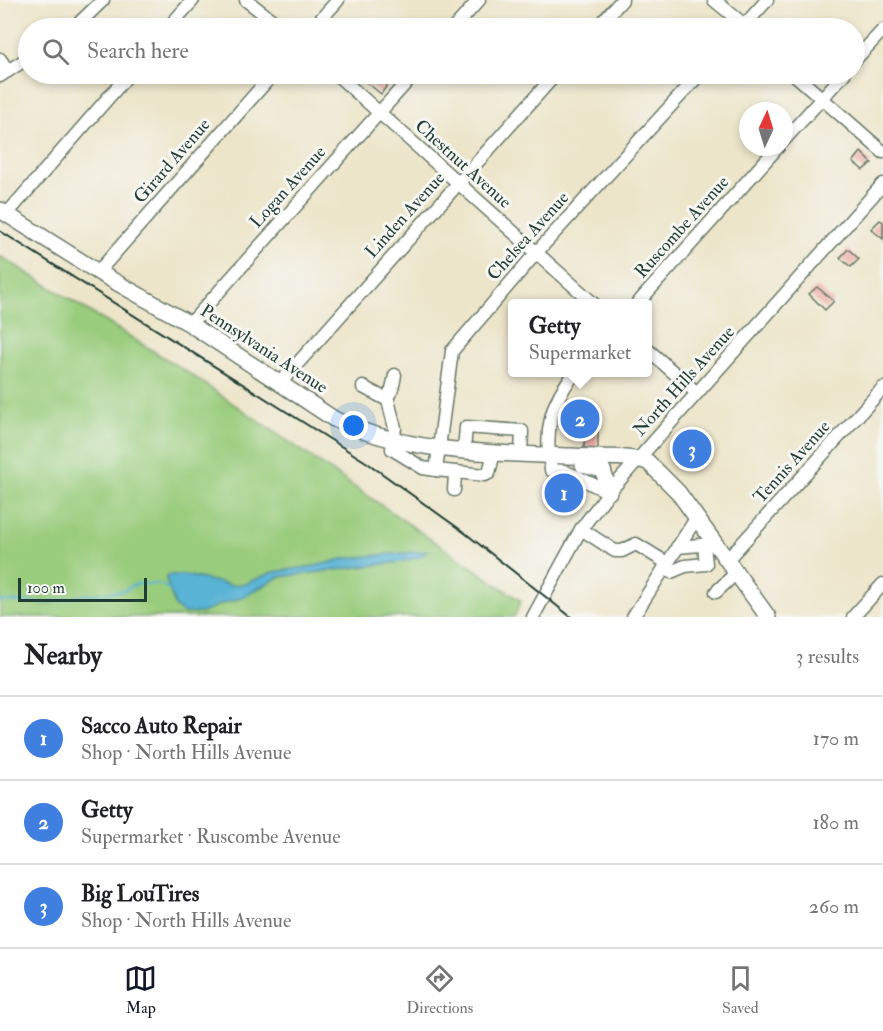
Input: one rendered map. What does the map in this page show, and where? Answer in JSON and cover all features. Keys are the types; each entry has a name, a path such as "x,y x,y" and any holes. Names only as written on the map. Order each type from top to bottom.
{"main road":[{"name":"Pennsylvania Avenue","path":"3,213 98,272 190,324 334,419 394,442 438,448 638,459"},
{"path":"549,455 582,472 603,470 609,492"},
{"path":"638,459 648,462 658,470 697,517 710,545 727,560 768,617"}],"street":[{"path":"84,18 103,0"},
{"path":"177,18 193,0"},
{"path":"246,0 269,18"},
{"path":"322,18 338,0"},
{"path":"463,18 479,0"},
{"path":"606,18 622,0"},
{"path":"714,0 733,18"},
{"path":"752,18 767,0"},
{"path":"865,51 883,30"},
{"path":"0,60 4,73 18,64"},
{"path":"3,213 120,84"},
{"name":"Girard Avenue","path":"98,272 264,84"},
{"name":"Chestnut Avenue","path":"350,84 457,183 589,299"},
{"name":"Logan Avenue","path":"190,324 405,84"},
{"name":"Linden Avenue","path":"281,382 547,84"},
{"name":"Chelsea Avenue","path":"436,470 452,351 536,253 691,84"},
{"path":"805,84 883,152"},
{"path":"793,130 835,84"},
{"name":"Ruscombe Avenue","path":"641,299 770,156"},
{"name":"North Hills Avenue","path":"533,617 581,529 609,492 883,184"},
{"path":"652,354 697,393"},
{"path":"363,387 384,398 393,389 395,375"},
{"path":"549,455 555,399 572,377"},
{"name":"Tennis Avenue","path":"727,560 883,388"},
{"path":"387,396 395,428 392,449 423,468 455,474 484,475 489,473 494,452"},
{"path":"464,450 466,427 522,431 521,454"},
{"path":"454,490 455,474"},
{"path":"633,617 697,517"},
{"path":"581,529 615,550 622,551 636,544 671,572 685,566 706,564 710,545 677,547"},
{"path":"716,592 736,573"},
{"path":"853,617 883,584"}],"green space":[{"path":"0,256 187,372 521,601 514,617 0,617"}],"water":[{"path":"428,551 420,557 400,562 279,577 241,598 202,613 183,613 175,606 166,579 167,575 185,575 231,585 244,584 273,572 315,566 347,558"}],"building":[{"path":"369,84 388,84 381,94"},
{"path":"861,152 872,163 863,170 853,162"},
{"path":"880,220 883,222 883,239 871,229"},
{"path":"848,249 859,259 851,267 840,258"},
{"path":"817,287 834,301 825,310 809,294"},
{"path":"572,406 590,417 590,420 598,421 598,449 584,448 585,429 570,428"},
{"path":"691,439 707,460 698,467 682,445"},
{"path":"552,485 578,488 577,501 551,499"}],"waterway":[{"path":"0,601 47,603 85,595 123,591 136,584 160,584 171,590"}],"railway":[{"path":"0,231 366,462 465,533 571,617"}],"place":[{"name":"Getty","path":"580,419"},
{"name":"Big LouTires","path":"692,449"},
{"name":"Sacco Auto Repair","path":"564,493"}]}
